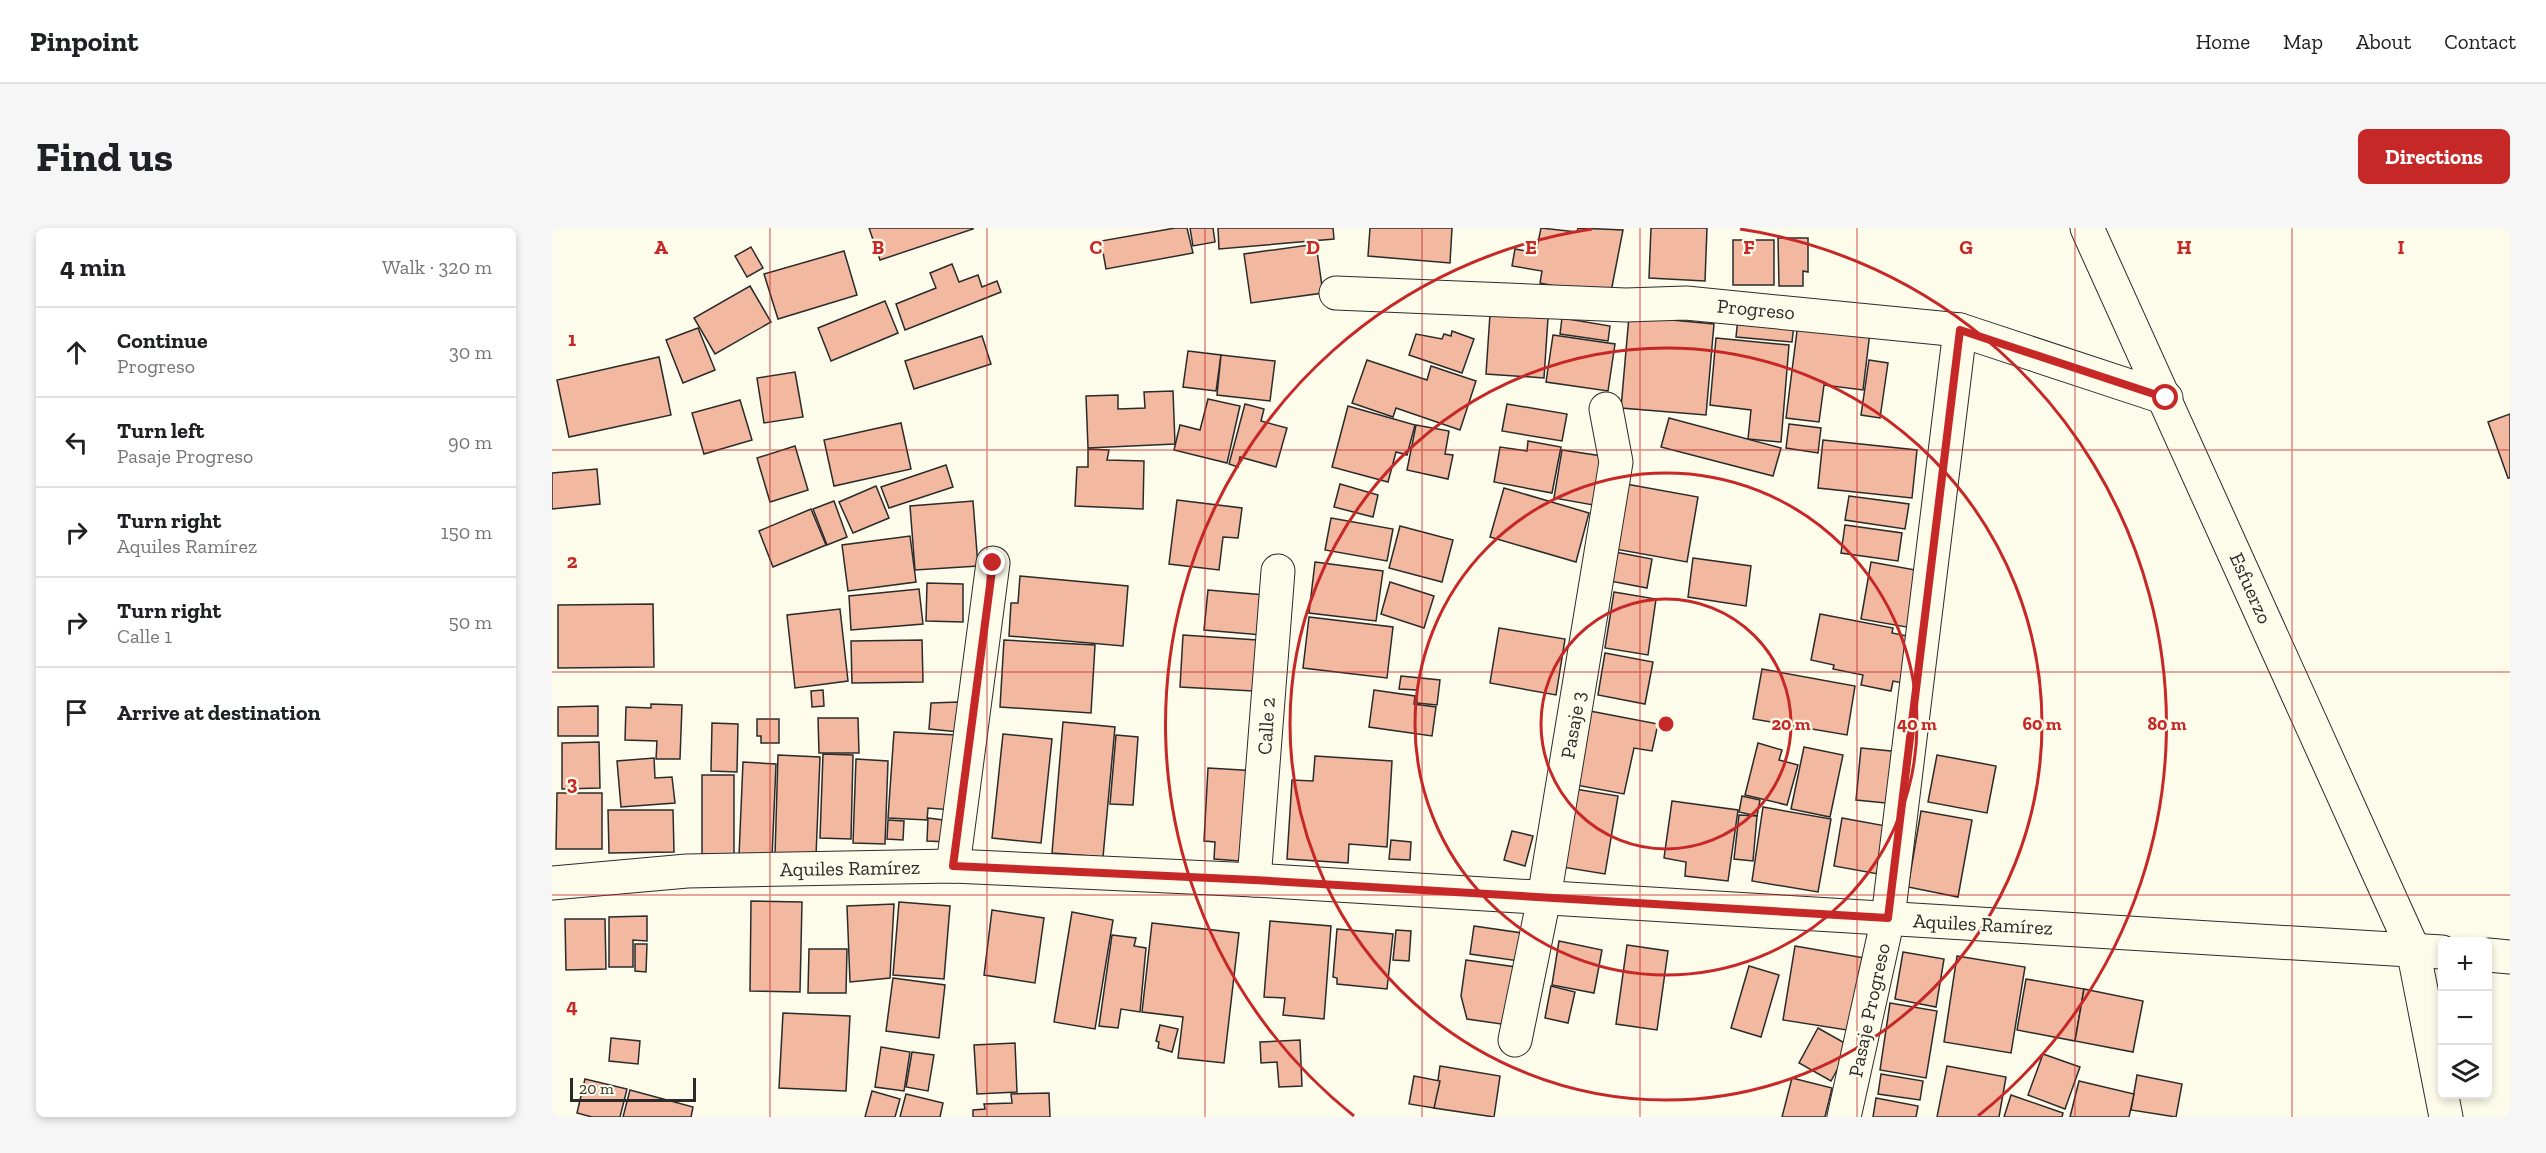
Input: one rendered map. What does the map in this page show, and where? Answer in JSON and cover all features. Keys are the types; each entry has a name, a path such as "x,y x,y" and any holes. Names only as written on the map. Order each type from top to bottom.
{"street":[{"name":"Esfuerzo","path":"2087,228 2428,951"},
{"name":"Progreso","path":"1336,293 1626,304 1686,303 1960,330 2166,398"},
{"name":"Pasaje Progreso","path":"1844,1117 1888,918 1960,330"},
{"name":"Pasaje 3","path":"1515,1040 1544,898 1616,462 1606,409"},
{"path":"953,866 993,563"},
{"name":"Calle 2","path":"1254,880 1278,571"},
{"name":"Aquiles Ramírez","path":"552,884 687,871 953,866 1254,880 2428,951"},
{"path":"2428,951 2446,1117"},
{"path":"2492,955 2510,957"}],"building":[{"path":"869,228 973,228 973,229 880,260"},
{"path":"1187,228 1193,253 1106,269 1101,241"},
{"path":"1190,228 1213,228 1215,242 1193,246"},
{"path":"1218,228 1333,228 1334,239 1219,249"},
{"path":"1370,228 1452,228 1450,263 1368,256"},
{"path":"1541,228 1577,232 1578,228 1623,230 1610,297 1540,283 1542,271 1512,266 1515,249 1536,253"},
{"path":"1651,228 1707,228 1705,281 1649,278"},
{"path":"1778,238 1808,238 1808,272 1803,271 1803,286 1779,286"},
{"path":"1733,240 1774,240 1774,285 1733,285"},
{"path":"1316,244 1323,293 1251,303 1244,254"},
{"path":"751,247 763,268 747,277 735,256"},
{"path":"844,251 857,295 778,319 764,274"},
{"path":"952,264 959,282 978,275 982,287 997,281 1001,292 905,330 896,304 936,288 930,273"},
{"path":"750,286 771,322 715,354 694,318"},
{"path":"885,301 898,333 831,361 818,328"},
{"path":"1490,314 1548,318 1544,378 1486,374"},
{"path":"1629,316 1714,324 1706,415 1621,408"},
{"path":"1562,318 1610,326 1608,341 1560,334"},
{"path":"1738,318 1794,324 1792,342 1736,337"},
{"path":"1798,323 1870,332 1863,390 1824,385 1819,422 1786,418"},
{"path":"698,328 715,370 683,383 666,340"},
{"path":"1452,331 1474,339 1462,373 1409,355 1416,334 1442,339 1444,334 1451,336"},
{"path":"1553,335 1615,344 1608,391 1546,382"},
{"path":"982,336 991,364 914,389 905,361"},
{"path":"1716,338 1789,345 1781,442 1748,439 1751,410 1710,405"},
{"path":"1188,351 1221,355 1216,391 1183,387"},
{"path":"1221,355 1275,361 1270,401 1217,395"},
{"path":"659,357 671,415 569,437 557,380"},
{"path":"1367,360 1427,380 1431,366 1476,381 1460,430 1396,408 1393,417 1352,403"},
{"path":"1869,360 1888,363 1880,418 1861,415"},
{"path":"795,372 803,417 764,423 757,378"},
{"path":"1173,391 1175,444 1088,448 1086,396 1118,395 1118,409 1145,408 1144,392"},
{"path":"1208,399 1240,406 1227,463 1174,450 1180,425 1200,430"},
{"path":"740,400 752,440 704,454 692,413"},
{"path":"1245,404 1264,409 1261,421 1287,428 1276,467 1240,457 1238,467 1229,464"},
{"path":"1507,404 1567,414 1562,441 1502,431"},
{"path":"1348,406 1415,425 1407,455 1396,452 1388,482 1332,467"},
{"path":"2510,414 2510,478 2508,478 2488,422"},
{"path":"1669,418 1781,448 1773,476 1661,447"},
{"path":"901,423 911,469 834,486 824,440"},
{"path":"1789,424 1821,428 1818,453 1786,448"},
{"path":"1416,425 1449,431 1445,454 1453,455 1448,479 1407,470"},
{"path":"1823,440 1917,450 1912,498 1818,488"},
{"path":"1528,441 1561,447 1552,493 1494,482 1500,447 1527,451"},
{"path":"795,446 808,490 770,502 757,458"},
{"path":"1088,449 1109,450 1107,460 1144,461 1143,509 1075,506 1077,467 1088,467"},
{"path":"1562,450 1602,456 1593,505 1554,498"},
{"path":"946,465 953,487 889,508 881,487"},
{"path":"597,469 600,504 552,509 552,473"},
{"path":"1340,484 1378,495 1373,517 1334,507"},
{"path":"1626,484 1698,497 1687,562 1615,549"},
{"path":"876,486 889,518 853,533 839,502"},
{"path":"1504,488 1589,513 1576,562 1490,537"},
{"path":"1849,496 1909,504 1905,529 1845,520"},
{"path":"1177,500 1242,508 1238,538 1223,537 1219,570 1169,564"},
{"path":"834,501 847,537 827,545 813,509"},
{"path":"973,501 978,566 915,570 910,506"},
{"path":"811,509 826,545 773,567 759,531"},
{"path":"1331,518 1393,529 1387,561 1325,550"},
{"path":"1845,525 1902,533 1898,561 1841,553"},
{"path":"1400,526 1453,540 1442,582 1389,568"},
{"path":"910,536 916,582 848,591 842,545"},
{"path":"1615,552 1652,559 1647,588 1610,581"},
{"path":"1693,558 1751,566 1746,606 1688,597"},
{"path":"1315,562 1383,571 1376,621 1309,613"},
{"path":"1871,562 1921,571 1912,628 1861,619"},
{"path":"1020,576 1128,586 1123,646 1009,636 1011,603 1018,603"},
{"path":"1390,582 1434,596 1424,628 1381,614"},
{"path":"927,583 963,584 963,622 926,621"},
{"path":"919,589 923,624 851,630 849,596"},
{"path":"1208,590 1265,595 1262,635 1204,630"},
{"path":"1614,592 1656,599 1648,655 1605,648"},
{"path":"653,604 654,667 558,668 558,605"},
{"path":"840,609 848,681 795,688 787,615"},
{"path":"1820,614 1893,628 1892,633 1917,638 1909,684 1893,681 1891,691 1861,685 1863,675 1833,669 1834,665 1811,660"},
{"path":"1309,617 1393,627 1387,678 1303,668"},
{"path":"1499,628 1565,639 1556,695 1490,683"},
{"path":"1183,635 1257,640 1253,691 1180,687"},
{"path":"922,640 923,682 852,683 851,641"},
{"path":"1004,640 1095,645 1091,713 1000,707"},
{"path":"1605,653 1653,662 1645,704 1598,695"},
{"path":"1762,669 1855,686 1847,735 1753,719"},
{"path":"1401,676 1440,680 1437,705 1417,703 1417,690 1399,689"},
{"path":"823,690 824,706 812,707 811,691"},
{"path":"1374,690 1415,696 1414,704 1436,707 1432,736 1369,727"},
{"path":"958,702 959,732 929,729 931,703"},
{"path":"651,704 682,705 680,759 656,759 657,741 625,740 626,707 651,708"},
{"path":"598,706 598,736 558,736 558,707"},
{"path":"1590,711 1658,724 1652,751 1634,748 1624,794 1576,785"},
{"path":"818,718 858,718 859,753 819,753"},
{"path":"757,719 779,719 779,743 761,743 761,736 757,736"},
{"path":"1063,722 1115,727 1103,857 1052,853"},
{"path":"712,723 738,724 737,772 711,771"},
{"path":"894,732 957,735 952,810 928,808 927,820 888,818"},
{"path":"1003,734 1052,739 1041,843 992,838"},
{"path":"1116,735 1138,737 1133,805 1110,804"},
{"path":"599,742 600,788 562,789 562,743"},
{"path":"1758,743 1782,750 1779,760 1798,765 1787,805 1745,795"},
{"path":"1804,747 1843,755 1830,817 1791,809"},
{"path":"1861,748 1901,752 1896,804 1856,800"},
{"path":"823,754 853,755 851,839 820,838"},
{"path":"778,755 820,757 816,856 775,855"},
{"path":"1937,755 1996,766 1987,813 1928,802"},
{"path":"1315,756 1392,761 1387,847 1349,844 1348,863 1287,859 1292,780 1313,781"},
{"path":"654,758 655,778 672,777 675,803 621,807 617,761"},
{"path":"856,759 888,761 885,844 853,843"},
{"path":"743,762 776,764 772,858 739,856"},
{"path":"1208,768 1258,771 1253,862 1214,859 1215,842 1204,841"},
{"path":"702,775 734,775 734,854 702,854"},
{"path":"1575,789 1618,796 1605,874 1562,867"},
{"path":"557,793 602,793 602,849 556,849"},
{"path":"1742,796 1760,800 1757,816 1739,812"},
{"path":"1672,801 1738,810 1728,881 1685,876 1686,862 1664,858"},
{"path":"1763,807 1831,819 1818,892 1752,881"},
{"path":"608,810 673,810 674,852 609,853"},
{"path":"1921,811 1972,820 1958,897 1908,887"},
{"path":"1739,815 1757,816 1753,861 1734,859"},
{"path":"928,818 950,821 949,842 927,841"},
{"path":"1842,818 1886,826 1878,874 1834,866"},
{"path":"888,820 904,821 903,840 887,839"},
{"path":"1512,831 1533,836 1525,866 1504,860"},
{"path":"1391,840 1411,842 1410,860 1389,859"},
{"path":"751,901 802,902 800,992 750,991"},
{"path":"899,902 950,906 944,979 893,975"},
{"path":"894,904 890,978 850,982 847,906"},
{"path":"992,910 1044,918 1035,983 984,975"},
{"path":"1072,912 1113,920 1095,1029 1054,1022"},
{"path":"647,916 647,941 633,940 633,967 609,967 609,917"},
{"path":"565,919 605,919 606,969 566,970"},
{"path":"1270,921 1331,926 1324,1019 1283,1015 1285,998 1264,997"},
{"path":"1152,923 1239,933 1224,1063 1178,1058 1183,1017 1142,1012"},
{"path":"1474,926 1522,933 1519,961 1470,954"},
{"path":"1337,929 1393,934 1387,989 1337,984 1337,978 1333,977"},
{"path":"1396,930 1411,931 1409,961 1393,960"},
{"path":"1112,935 1136,938 1134,946 1146,948 1140,1012 1121,1009 1118,1028 1099,1026"},
{"path":"1559,941 1602,950 1594,993 1552,985"},
{"path":"635,944 647,944 646,972 635,971"},
{"path":"1627,945 1668,951 1657,1030 1616,1024"},
{"path":"1795,946 1865,958 1853,1031 1783,1020"},
{"path":"809,949 847,949 846,993 808,993"},
{"path":"1903,952 1944,959 1936,1007 1895,999"},
{"path":"1957,956 2025,967 2011,1053 1944,1042"},
{"path":"1466,960 1516,967 1508,1025 1467,1019 1461,996"},
{"path":"1749,966 1779,975 1761,1037 1731,1028"},
{"path":"893,978 945,985 939,1038 886,1031"},
{"path":"2026,979 2084,989 2075,1041 2017,1030"},
{"path":"1551,986 1575,992 1568,1023 1545,1018"},
{"path":"2084,989 2143,1001 2133,1052 2075,1041"},
{"path":"1890,1003 1937,1011 1926,1078 1880,1070"},
{"path":"783,1013 850,1016 846,1091 779,1088"},
{"path":"1160,1025 1178,1029 1172,1052 1158,1048 1159,1042 1156,1041"},
{"path":"1818,1028 1850,1046 1831,1081 1799,1063"},
{"path":"611,1038 640,1041 638,1064 609,1061"},
{"path":"1300,1040 1302,1086 1279,1087 1277,1062 1261,1063 1260,1042"},
{"path":"1015,1043 1017,1092 977,1094 974,1045"},
{"path":"881,1047 910,1052 904,1091 875,1087"},
{"path":"912,1052 934,1055 928,1091 906,1087"},
{"path":"2043,1054 2080,1067 2065,1109 2028,1095"},
{"path":"1440,1066 1500,1076 1494,1117 1434,1108"},
{"path":"1947,1066 2006,1077 1999,1117 1937,1117"},
{"path":"1881,1074 1923,1081 1920,1100 1878,1094"},
{"path":"2137,1075 2182,1084 2176,1117 2131,1110"},
{"path":"1414,1076 1440,1081 1434,1108 1409,1104"},
{"path":"1792,1078 1832,1088 1825,1117 1782,1117"},
{"path":"585,1079 627,1089 620,1117 592,1117 577,1113"},
{"path":"2079,1081 2134,1094 2129,1117 2070,1117"},
{"path":"630,1090 693,1107 691,1117 623,1117"},
{"path":"872,1091 900,1099 895,1117 865,1117"},
{"path":"1049,1093 1050,1117 973,1117 973,1110 985,1109 984,1104 1012,1103 1011,1094"},
{"path":"906,1094 943,1103 940,1117 900,1117"},
{"path":"2011,1095 2063,1113 2062,1117 2004,1117"},
{"path":"1876,1098 1918,1106 1916,1117 1873,1117"}],"route":[{"path":"993,563 953,866 1254,880 1888,918 1960,330 2166,398"}]}
